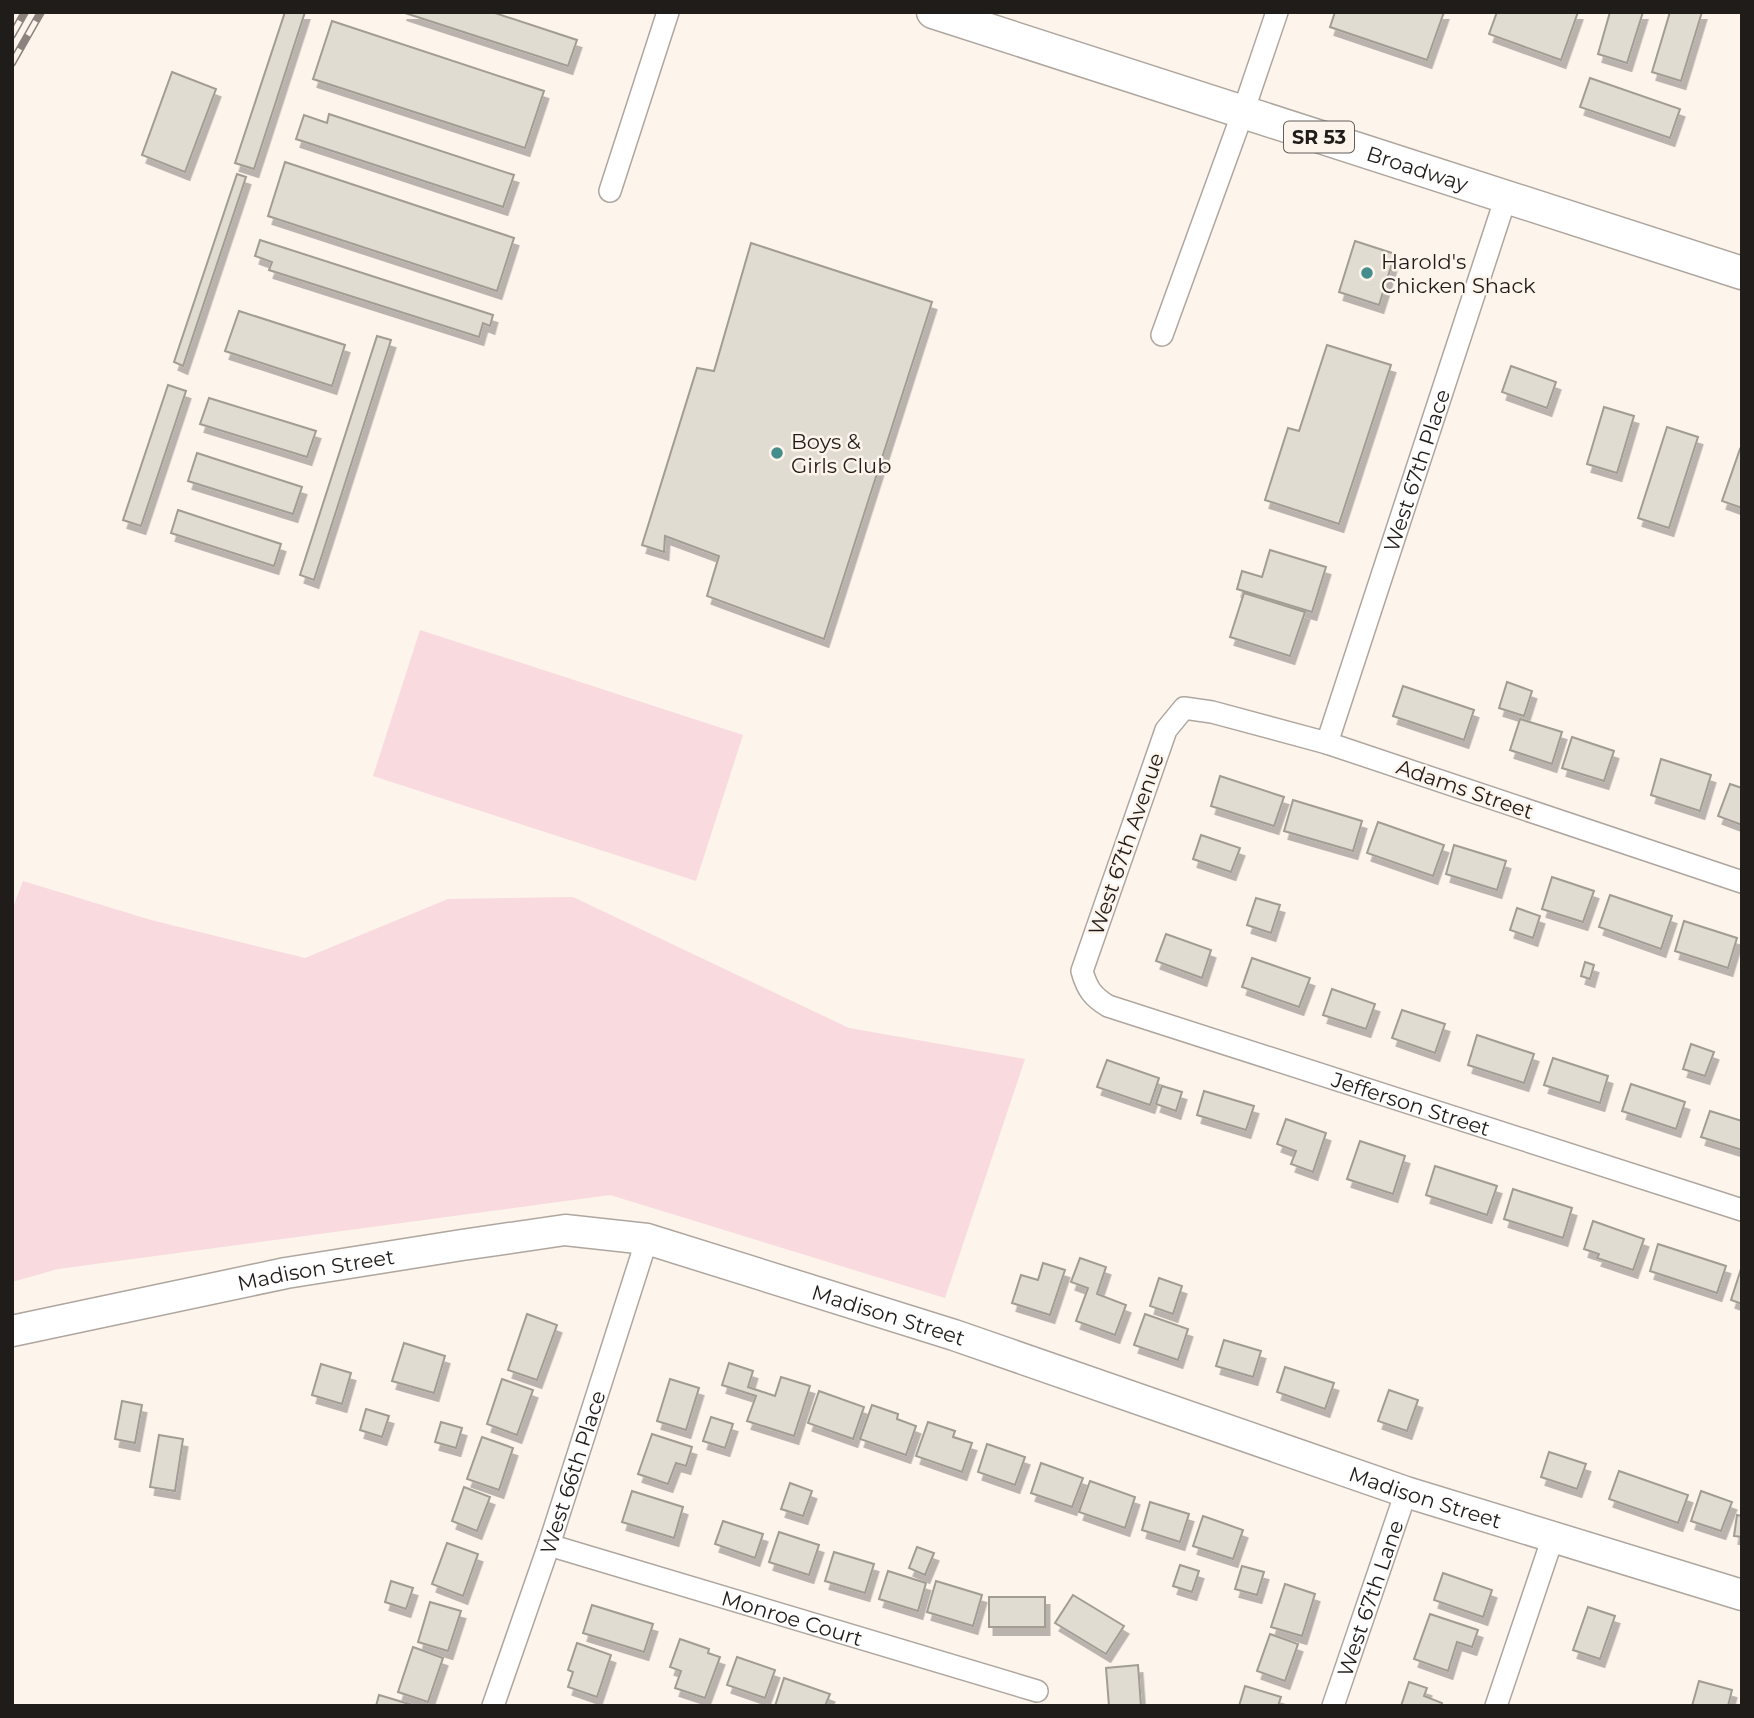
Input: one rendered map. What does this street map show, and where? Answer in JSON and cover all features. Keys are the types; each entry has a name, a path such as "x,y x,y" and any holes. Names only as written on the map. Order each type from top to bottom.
{"main road":[{"name":"Broadway","path":"933,12 1742,273"}],"street":[{"path":"610,191 668,12"},
{"path":"1162,335 1244,112 1277,12"},
{"name":"West 67th Place","path":"1327,743 1506,197"},
{"name":"Adams Street","path":"1184,708 1212,712 1327,743 1742,882"},
{"name":"West 67th Avenue","path":"1086,987 1082,971 1166,730 1184,708"},
{"name":"Jefferson Street","path":"1086,987 1095,998 1108,1006 1742,1210"},
{"name":"Madison Street","path":"12,1331 286,1273 475,1243 565,1230 647,1239 954,1335 1406,1492 1742,1595"},
{"name":"West 66th Place","path":"493,1706 549,1545 647,1239"},
{"name":"West 67th Lane","path":"1334,1706 1406,1492"},
{"path":"1496,1706 1553,1537"},
{"name":"Monroe Court","path":"549,1545 1037,1690"}],"shaded area":[{"path":"420,630 743,735 696,881 373,776"},
{"path":"23,881 151,920 305,958 448,899 573,897 849,1028 1025,1059 945,1298 610,1195 58,1269 12,1282 12,910"}],"building":[{"path":"285,12 305,12 254,169 235,163"},
{"path":"402,12 492,12 577,40 568,66"},
{"path":"1335,12 1444,12 1427,60 1330,27"},
{"path":"1497,12 1578,12 1561,60 1489,34"},
{"path":"1610,12 1643,12 1627,63 1598,54"},
{"path":"1670,12 1702,12 1681,81 1652,72"},
{"path":"332,21 544,91 525,148 313,79"},
{"path":"172,72 216,89 185,172 142,155"},
{"path":"1590,78 1680,109 1670,138 1580,107"},
{"path":"329,114 514,175 503,207 296,139 304,115 327,123"},
{"path":"285,162 514,238 497,291 268,216"},
{"path":"237,174 246,177 183,366 174,362"},
{"path":"260,240 493,315 490,326 483,323 479,337 269,270 272,262 255,256"},
{"name":"Harold's Chicken Shack","path":"1355,241 1395,254 1379,305 1339,292"},
{"name":"Boys & Girls Club","path":"751,243 932,302 824,639 707,596 719,556 665,536 664,552 642,545 697,368 714,371"},
{"path":"239,311 345,345 332,386 225,351"},
{"path":"377,336 391,340 314,580 300,575"},
{"path":"1327,345 1391,365 1339,524 1265,500 1288,428 1299,431"},
{"path":"1511,366 1556,382 1547,408 1502,392"},
{"path":"168,385 186,391 141,526 123,520"},
{"path":"209,398 316,431 307,457 200,424"},
{"path":"1604,407 1634,416 1617,473 1587,464"},
{"path":"1667,427 1698,437 1669,528 1638,518"},
{"path":"1740,449 1742,450 1742,508 1722,501"},
{"path":"197,453 302,487 293,514 188,481"},
{"path":"178,510 281,544 274,566 171,533"},
{"path":"1270,550 1326,567 1312,612 1237,589 1242,571 1262,577"},
{"path":"1244,593 1305,612 1290,656 1230,637"},
{"path":"1507,682 1532,691 1524,716 1499,708"},
{"path":"1403,686 1474,710 1464,740 1393,716"},
{"path":"1520,719 1562,732 1552,764 1510,750"},
{"path":"1572,737 1614,751 1604,781 1562,768"},
{"path":"1661,759 1711,775 1700,811 1651,795"},
{"path":"1220,776 1284,797 1274,826 1211,806"},
{"path":"1730,784 1742,788 1742,825 1718,816"},
{"path":"1293,800 1362,821 1353,851 1284,831"},
{"path":"1378,822 1444,845 1433,876 1367,853"},
{"path":"1201,835 1240,848 1231,872 1193,859"},
{"path":"1454,845 1506,861 1497,890 1446,874"},
{"path":"1552,877 1594,891 1583,922 1542,909"},
{"path":"1610,895 1672,916 1661,949 1599,927"},
{"path":"1256,898 1280,905 1271,933 1247,925"},
{"path":"1517,908 1540,916 1533,938 1510,930"},
{"path":"1684,921 1737,938 1728,968 1675,951"},
{"path":"1166,934 1211,950 1202,978 1156,961"},
{"path":"1252,958 1310,978 1299,1007 1242,987"},
{"path":"1585,962 1594,965 1590,979 1581,976"},
{"path":"1332,989 1375,1004 1366,1029 1323,1015"},
{"path":"1402,1010 1445,1024 1435,1053 1392,1038"},
{"path":"1477,1035 1534,1054 1524,1083 1468,1065"},
{"path":"1691,1044 1714,1052 1705,1076 1683,1069"},
{"path":"1553,1058 1608,1076 1600,1103 1544,1085"},
{"path":"1107,1060 1159,1078 1150,1105 1097,1087"},
{"path":"1631,1084 1685,1102 1676,1129 1622,1111"},
{"path":"1162,1086 1182,1092 1176,1111 1156,1104"},
{"path":"1204,1091 1254,1106 1246,1130 1197,1115"},
{"path":"1710,1111 1742,1121 1742,1150 1701,1137"},
{"path":"1286,1119 1326,1133 1313,1172 1291,1164 1296,1151 1277,1144"},
{"path":"1360,1141 1405,1156 1393,1194 1347,1179"},
{"path":"1435,1166 1497,1186 1487,1215 1426,1195"},
{"path":"1513,1189 1572,1208 1563,1238 1504,1219"},
{"path":"1593,1221 1644,1239 1633,1270 1597,1258 1599,1254 1584,1249"},
{"path":"1658,1244 1726,1266 1717,1293 1650,1271"},
{"path":"1080,1258 1106,1267 1097,1294 1126,1305 1115,1335 1076,1321 1088,1288 1071,1282"},
{"path":"1043,1263 1065,1270 1050,1315 1012,1303 1021,1275 1038,1280"},
{"path":"1742,1269 1742,1304 1731,1300"},
{"path":"1159,1278 1182,1286 1173,1314 1150,1306"},
{"path":"527,1314 557,1325 537,1380 508,1370"},
{"path":"1145,1314 1188,1329 1178,1360 1134,1345"},
{"path":"1224,1340 1261,1351 1253,1377 1216,1366"},
{"path":"404,1343 445,1356 434,1393 392,1381"},
{"path":"729,1363 753,1371 748,1387 775,1396 781,1377 810,1386 794,1436 747,1421 756,1396 722,1385"},
{"path":"321,1364 351,1373 342,1404 312,1395"},
{"path":"1285,1367 1334,1383 1325,1409 1277,1392"},
{"path":"502,1379 533,1390 517,1435 487,1424"},
{"path":"670,1379 699,1388 686,1430 657,1421"},
{"path":"1389,1390 1418,1400 1407,1431 1378,1421"},
{"path":"819,1391 864,1407 853,1439 808,1423"},
{"path":"122,1401 142,1405 135,1443 115,1439"},
{"path":"872,1405 898,1414 897,1419 916,1426 906,1455 860,1439"},
{"path":"366,1409 389,1416 382,1437 360,1430"},
{"path":"711,1417 733,1424 725,1448 703,1441"},
{"path":"441,1422 462,1428 456,1448 435,1442"},
{"path":"928,1422 955,1431 953,1437 972,1443 962,1472 916,1456"},
{"path":"652,1434 692,1447 686,1466 676,1463 668,1484 638,1474"},
{"path":"159,1435 183,1439 175,1491 150,1487"},
{"path":"482,1437 513,1448 499,1490 467,1479"},
{"path":"987,1444 1025,1457 1015,1485 978,1472"},
{"path":"1549,1452 1586,1464 1577,1489 1541,1477"},
{"path":"1041,1463 1083,1478 1072,1507 1031,1493"},
{"path":"1619,1471 1688,1495 1678,1523 1609,1499"},
{"path":"1090,1481 1135,1497 1125,1528 1079,1512"},
{"path":"790,1483 812,1491 803,1516 781,1509"},
{"path":"464,1487 490,1497 477,1531 452,1521"},
{"path":"632,1491 683,1507 674,1538 622,1522"},
{"path":"1701,1491 1732,1502 1721,1531 1691,1521"},
{"path":"1150,1502 1189,1514 1180,1542 1142,1530"},
{"path":"1737,1515 1742,1516 1742,1537 1734,1536"},
{"path":"1203,1516 1243,1530 1233,1559 1193,1546"},
{"path":"723,1521 763,1534 755,1558 715,1544"},
{"path":"779,1532 819,1545 809,1575 769,1562"},
{"path":"447,1543 478,1554 463,1596 432,1584"},
{"path":"917,1547 934,1553 925,1575 909,1568"},
{"path":"834,1552 874,1564 865,1593 825,1581"},
{"path":"1180,1565 1199,1571 1192,1592 1173,1586"},
{"path":"1242,1566 1264,1572 1257,1595 1235,1589"},
{"path":"888,1571 926,1583 918,1611 879,1599"},
{"path":"1443,1573 1492,1590 1483,1617 1434,1600"},
{"path":"391,1581 413,1588 406,1609 385,1602"},
{"path":"936,1581 982,1595 973,1626 927,1612"},
{"path":"1285,1584 1315,1594 1302,1636 1271,1627"},
{"path":"1073,1595 1124,1626 1106,1654 1055,1623"},
{"path":"989,1597 1045,1597 1045,1627 989,1627"},
{"path":"430,1602 461,1611 448,1651 418,1642"},
{"path":"592,1605 653,1624 644,1652 583,1633"},
{"path":"1588,1607 1615,1616 1600,1659 1573,1650"},
{"path":"1430,1614 1478,1630 1472,1647 1457,1642 1448,1671 1414,1659"},
{"path":"1270,1634 1298,1644 1285,1681 1257,1671"},
{"path":"680,1639 709,1649 708,1653 720,1657 705,1698 675,1688 681,1671 670,1667"},
{"path":"577,1643 611,1655 597,1697 568,1687 573,1672 568,1670"},
{"path":"413,1647 443,1658 428,1702 398,1692"},
{"path":"737,1657 775,1670 765,1698 727,1685"},
{"path":"1138,1665 1141,1706 1109,1706 1106,1668"},
{"path":"784,1678 830,1694 825,1706 775,1706"},
{"path":"1699,1681 1732,1690 1728,1706 1692,1706"},
{"path":"1409,1682 1427,1688 1424,1696 1442,1703 1441,1706 1401,1706"},
{"path":"1245,1686 1281,1697 1278,1706 1239,1706"},
{"path":"379,1695 416,1706 376,1706"}],"railway":[{"path":"12,35 25,12"},
{"path":"12,63 41,12"}],"place":[{"name":"Harold's Chicken Shack","path":"1367,273"},
{"name":"Boys & Girls Club","path":"777,453"}]}
